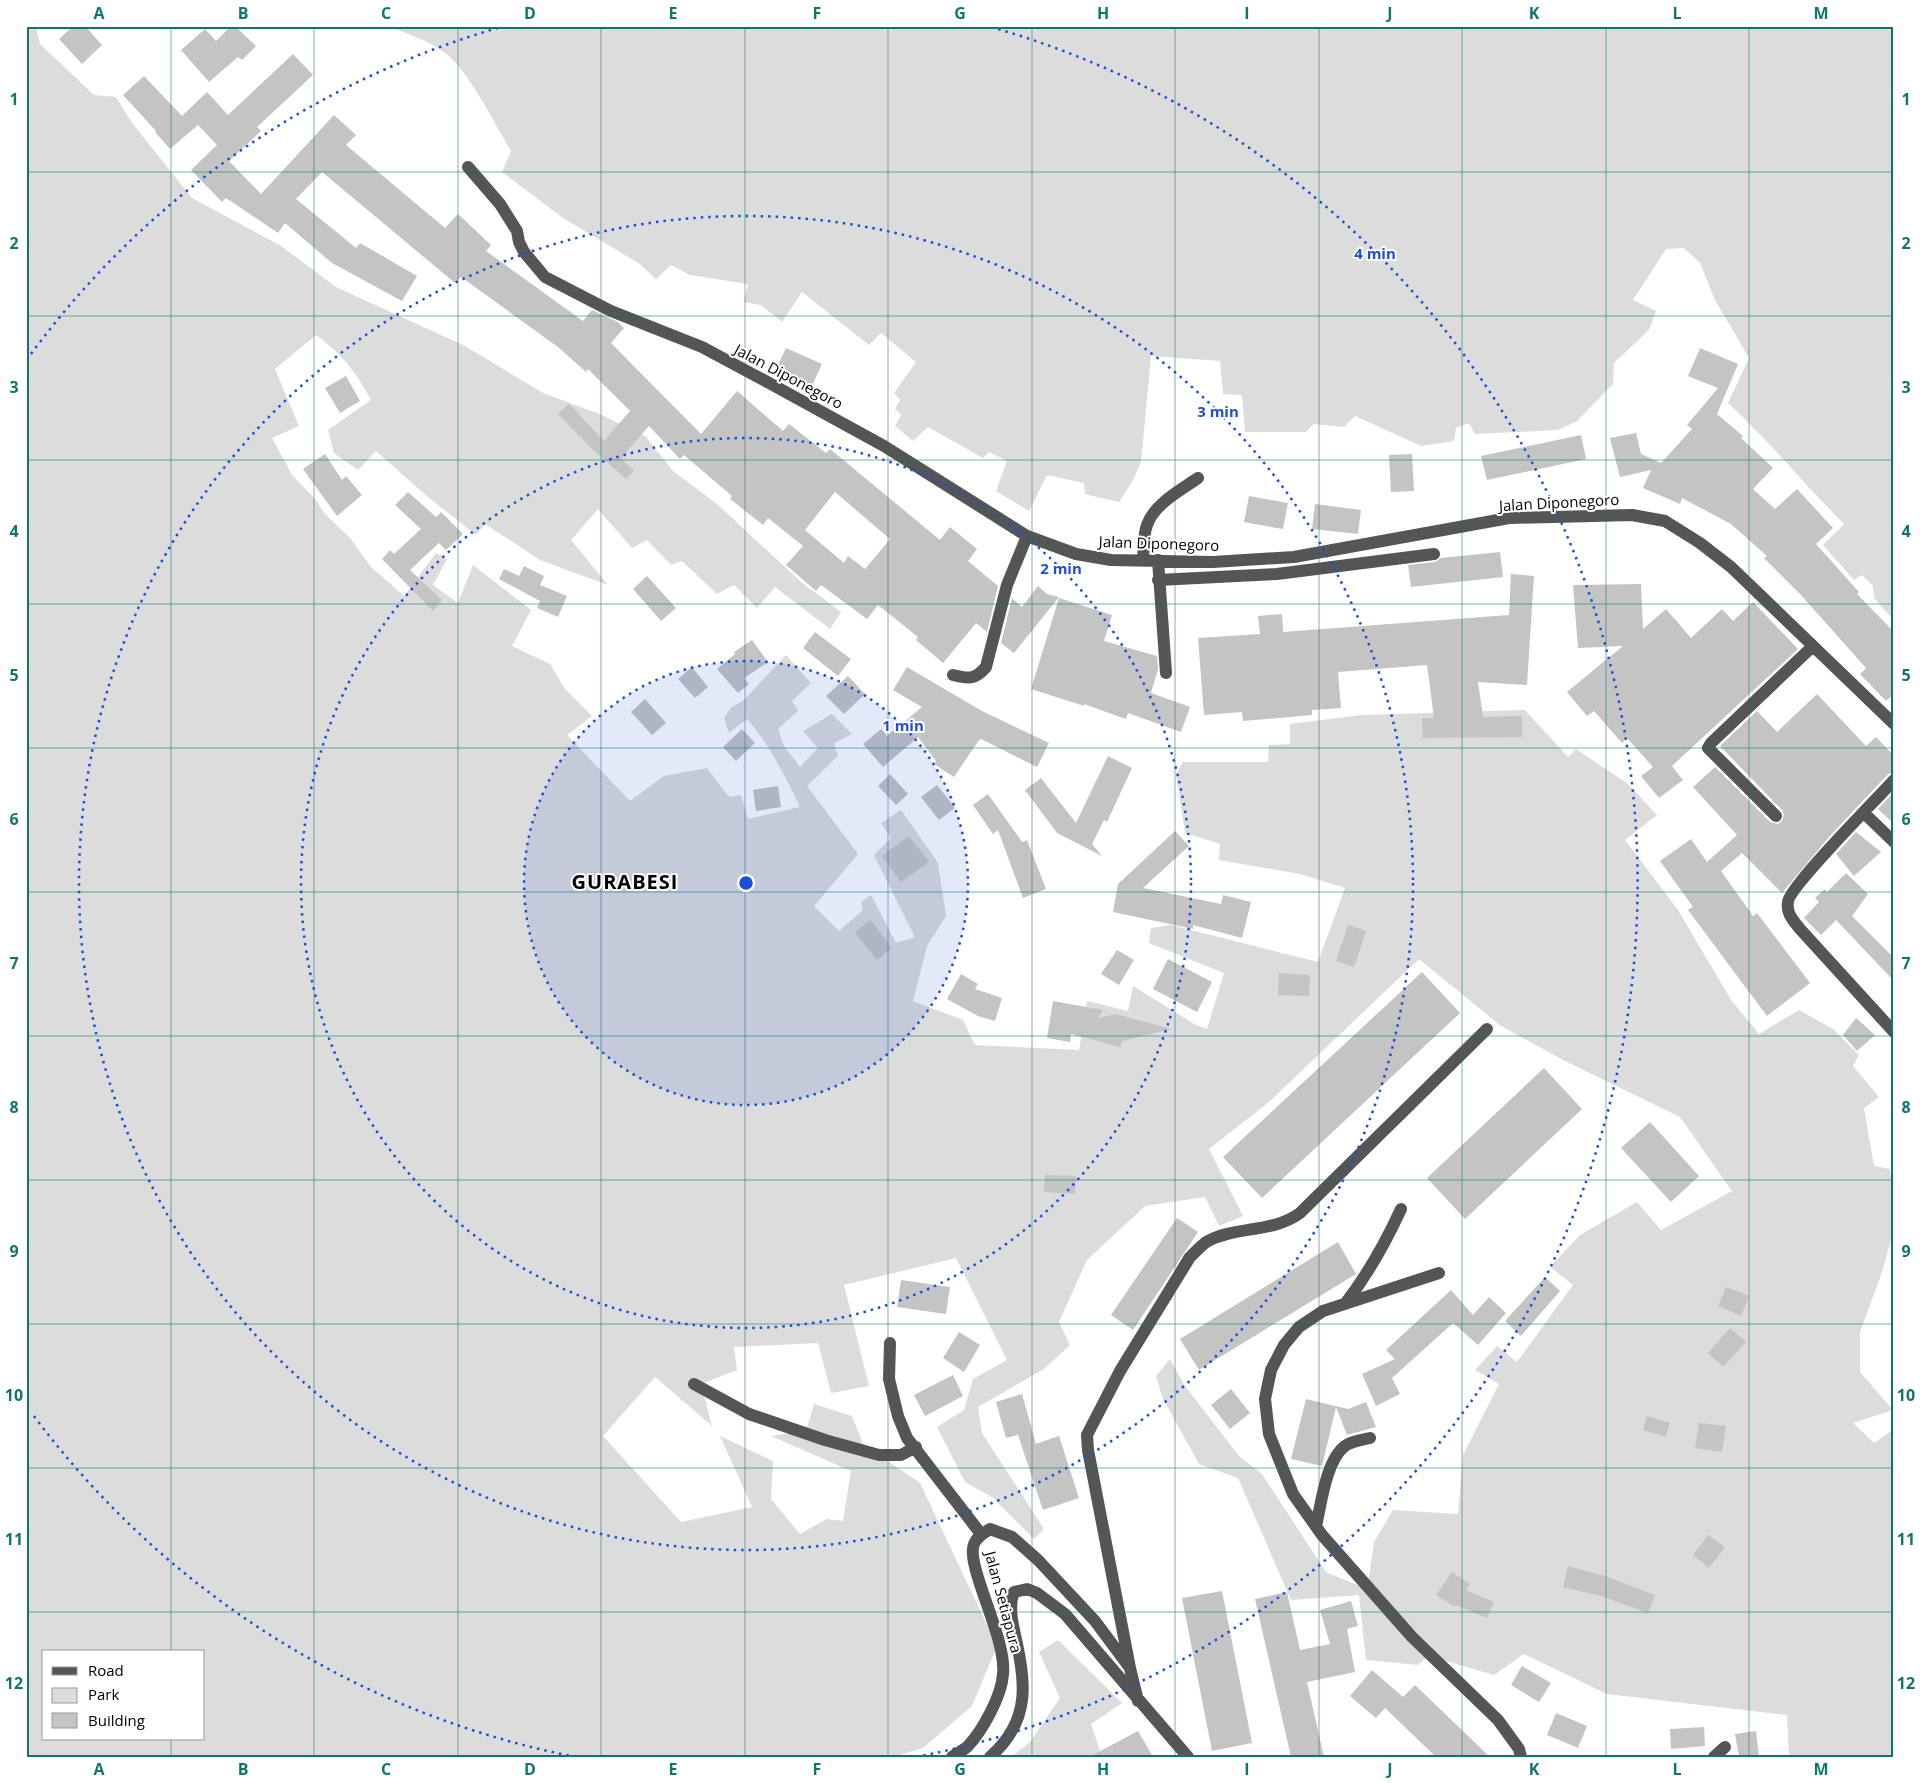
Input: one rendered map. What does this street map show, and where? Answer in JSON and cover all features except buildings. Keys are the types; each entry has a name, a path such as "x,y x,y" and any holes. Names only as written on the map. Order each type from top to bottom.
{"street":[{"name":"Jalan Diponegoro","path":"468,167 500,204 517,231 519,242 524,252 545,276 611,311 702,348 771,384 884,446 1027,536 1076,554 1111,560 1213,562 1294,557 1509,518 1632,515 1665,521 1700,543 1731,567 1894,724"},
{"path":"1143,560 1146,527 1149,519 1157,508 1198,478"},
{"path":"953,675 971,679 979,675 986,667 1007,585 1027,536"},
{"path":"1158,580 1277,574 1434,554"},
{"path":"1158,560 1166,673"},
{"path":"1776,816 1708,748 1813,646"},
{"path":"1894,780 1809,871 1788,900 1788,912 1831,965 1894,1032"},
{"path":"1864,813 1894,842"},
{"path":"1130,1668 1088,1450 1087,1435 1120,1371 1190,1257 1206,1242 1227,1234 1278,1225 1289,1221 1300,1213 1487,1029"},
{"path":"1345,1304 1367,1275 1382,1250 1401,1209"},
{"path":"1439,1273 1323,1310 1299,1327 1284,1345 1271,1370 1265,1399 1269,1434 1293,1494 1316,1526 1412,1637 1498,1720 1519,1749 1521,1757"},
{"path":"890,1343 889,1379 895,1407 907,1438 981,1534"},
{"path":"694,1384 749,1414 825,1440 879,1455 901,1455 916,1448"},
{"path":"1316,1526 1326,1481 1341,1450 1346,1444 1370,1438"},
{"name":"Jalan Setiapura","path":"952,1757 968,1746 991,1712 1004,1674 997,1628 976,1572 972,1552 974,1544 981,1534 990,1529 1012,1538 1038,1560 1095,1621 1130,1668 1138,1701"},
{"name":"Jalan Setiapura","path":"990,1757 1002,1746 1016,1726 1023,1700 1024,1675 1011,1616 1011,1599 1014,1592 1022,1589 1037,1592 1064,1614 1188,1757"},
{"path":"1714,1757 1725,1747"}],"green space":[{"path":"26,26 36,26 40,44 94,95 116,97 132,123 192,198 281,246 336,287 465,346 543,393 602,415 645,436 673,471 717,504 801,582 841,612 830,629 775,587 757,608 734,585 717,594 682,561 671,565 647,540 632,548 598,509 571,540 608,585 540,560 485,524 476,535 428,497 376,451 358,470 334,453 328,430 371,400 348,364 325,342 316,335 275,369 299,426 272,438 292,475 315,499 325,514 350,538 371,567 404,596 436,553 447,559 433,585 458,603 473,565 531,610 512,646 550,664 565,689 592,716 567,735 630,801 664,776 707,768 729,797 741,795 748,819 800,807 776,761 754,727 747,719 729,733 724,718 731,708 744,700 786,655 811,683 792,701 798,711 778,729 784,746 800,767 818,748 803,731 832,714 852,734 834,743 838,756 807,786 858,854 814,906 839,931 863,910 861,902 871,895 896,943 915,937 874,855 891,838 881,823 901,810 938,863 946,916 927,946 913,1001 963,1020 975,1045 1079,1050 1087,1001 1128,1011 1133,986 1194,1024 1207,1029 1224,973 1149,943 1151,928 1171,925 1318,962 1345,888 1300,874 1219,860 1220,844 1185,833 1176,774 1183,762 1268,762 1269,745 1290,744 1290,724 1361,715 1525,710 1568,757 1576,749 1628,784 1657,815 1625,840 1678,910 1731,1000 1759,1034 1799,1010 1833,1029 1859,1055 1853,1066 1879,1097 1864,1108 1874,1166 1890,1169 1894,1195 1894,1229 1882,1272 1860,1332 1860,1372 1893,1410 1853,1423 1874,1443 1894,1429 1894,1757 1789,1757 1787,1715 1607,1694 1524,1654 1494,1675 1429,1656 1418,1665 1366,1660 1359,1595 1291,1600 1238,1478 1199,1464 1163,1399 1156,1376 1170,1359 1185,1386 1239,1456 1262,1474 1326,1572 1367,1589 1374,1542 1393,1510 1458,1514 1463,1455 1499,1384 1475,1370 1497,1346 1517,1362 1573,1285 1550,1267 1580,1235 1637,1202 1661,1230 1732,1191 1680,1117 1565,1061 1501,1026 1419,959 1269,1102 1209,1149 1243,1216 1219,1226 1205,1197 1145,1206 1087,1260 1059,1322 1070,1345 1044,1369 978,1407 982,1433 1044,1529 1034,1539 992,1497 965,1482 937,1427 964,1410 973,1379 1007,1360 956,1258 844,1285 869,1386 831,1393 818,1343 734,1347 737,1370 701,1384 712,1426 655,1377 603,1436 681,1522 752,1507 720,1436 773,1461 771,1499 800,1534 827,1519 843,1521 851,1471 771,1436 806,1431 814,1404 852,1416 863,1444 920,1483 997,1646 972,1706 923,1748 893,1757 26,1757"},
{"path":"389,26 1894,26 1894,621 1874,598 1873,586 1862,575 1854,580 1823,545 1844,524 1758,432 1728,403 1749,358 1715,300 1700,263 1684,248 1666,249 1633,300 1656,311 1649,330 1614,363 1613,384 1577,421 1558,430 1475,434 1469,423 1456,428 1454,441 1421,446 1355,416 1344,427 1314,424 1306,432 1245,432 1242,395 1223,394 1220,361 1151,356 1141,462 1132,482 1119,502 1085,494 1084,483 1047,475 1029,511 996,491 1007,461 989,452 983,458 928,427 913,441 895,426 901,415 895,409 900,400 894,393 916,362 881,333 869,345 802,292 782,322 761,305 744,302 748,284 690,275 671,265 656,279 640,264 563,218 502,172 511,151 467,77 450,57 437,47"},
{"path":"1058,1640 1122,1703 1091,1724 1102,1757 1011,1757 1030,1742 1060,1698 1039,1652"}],"district":[{"name":"GURABESI","path":"625,881"}]}
